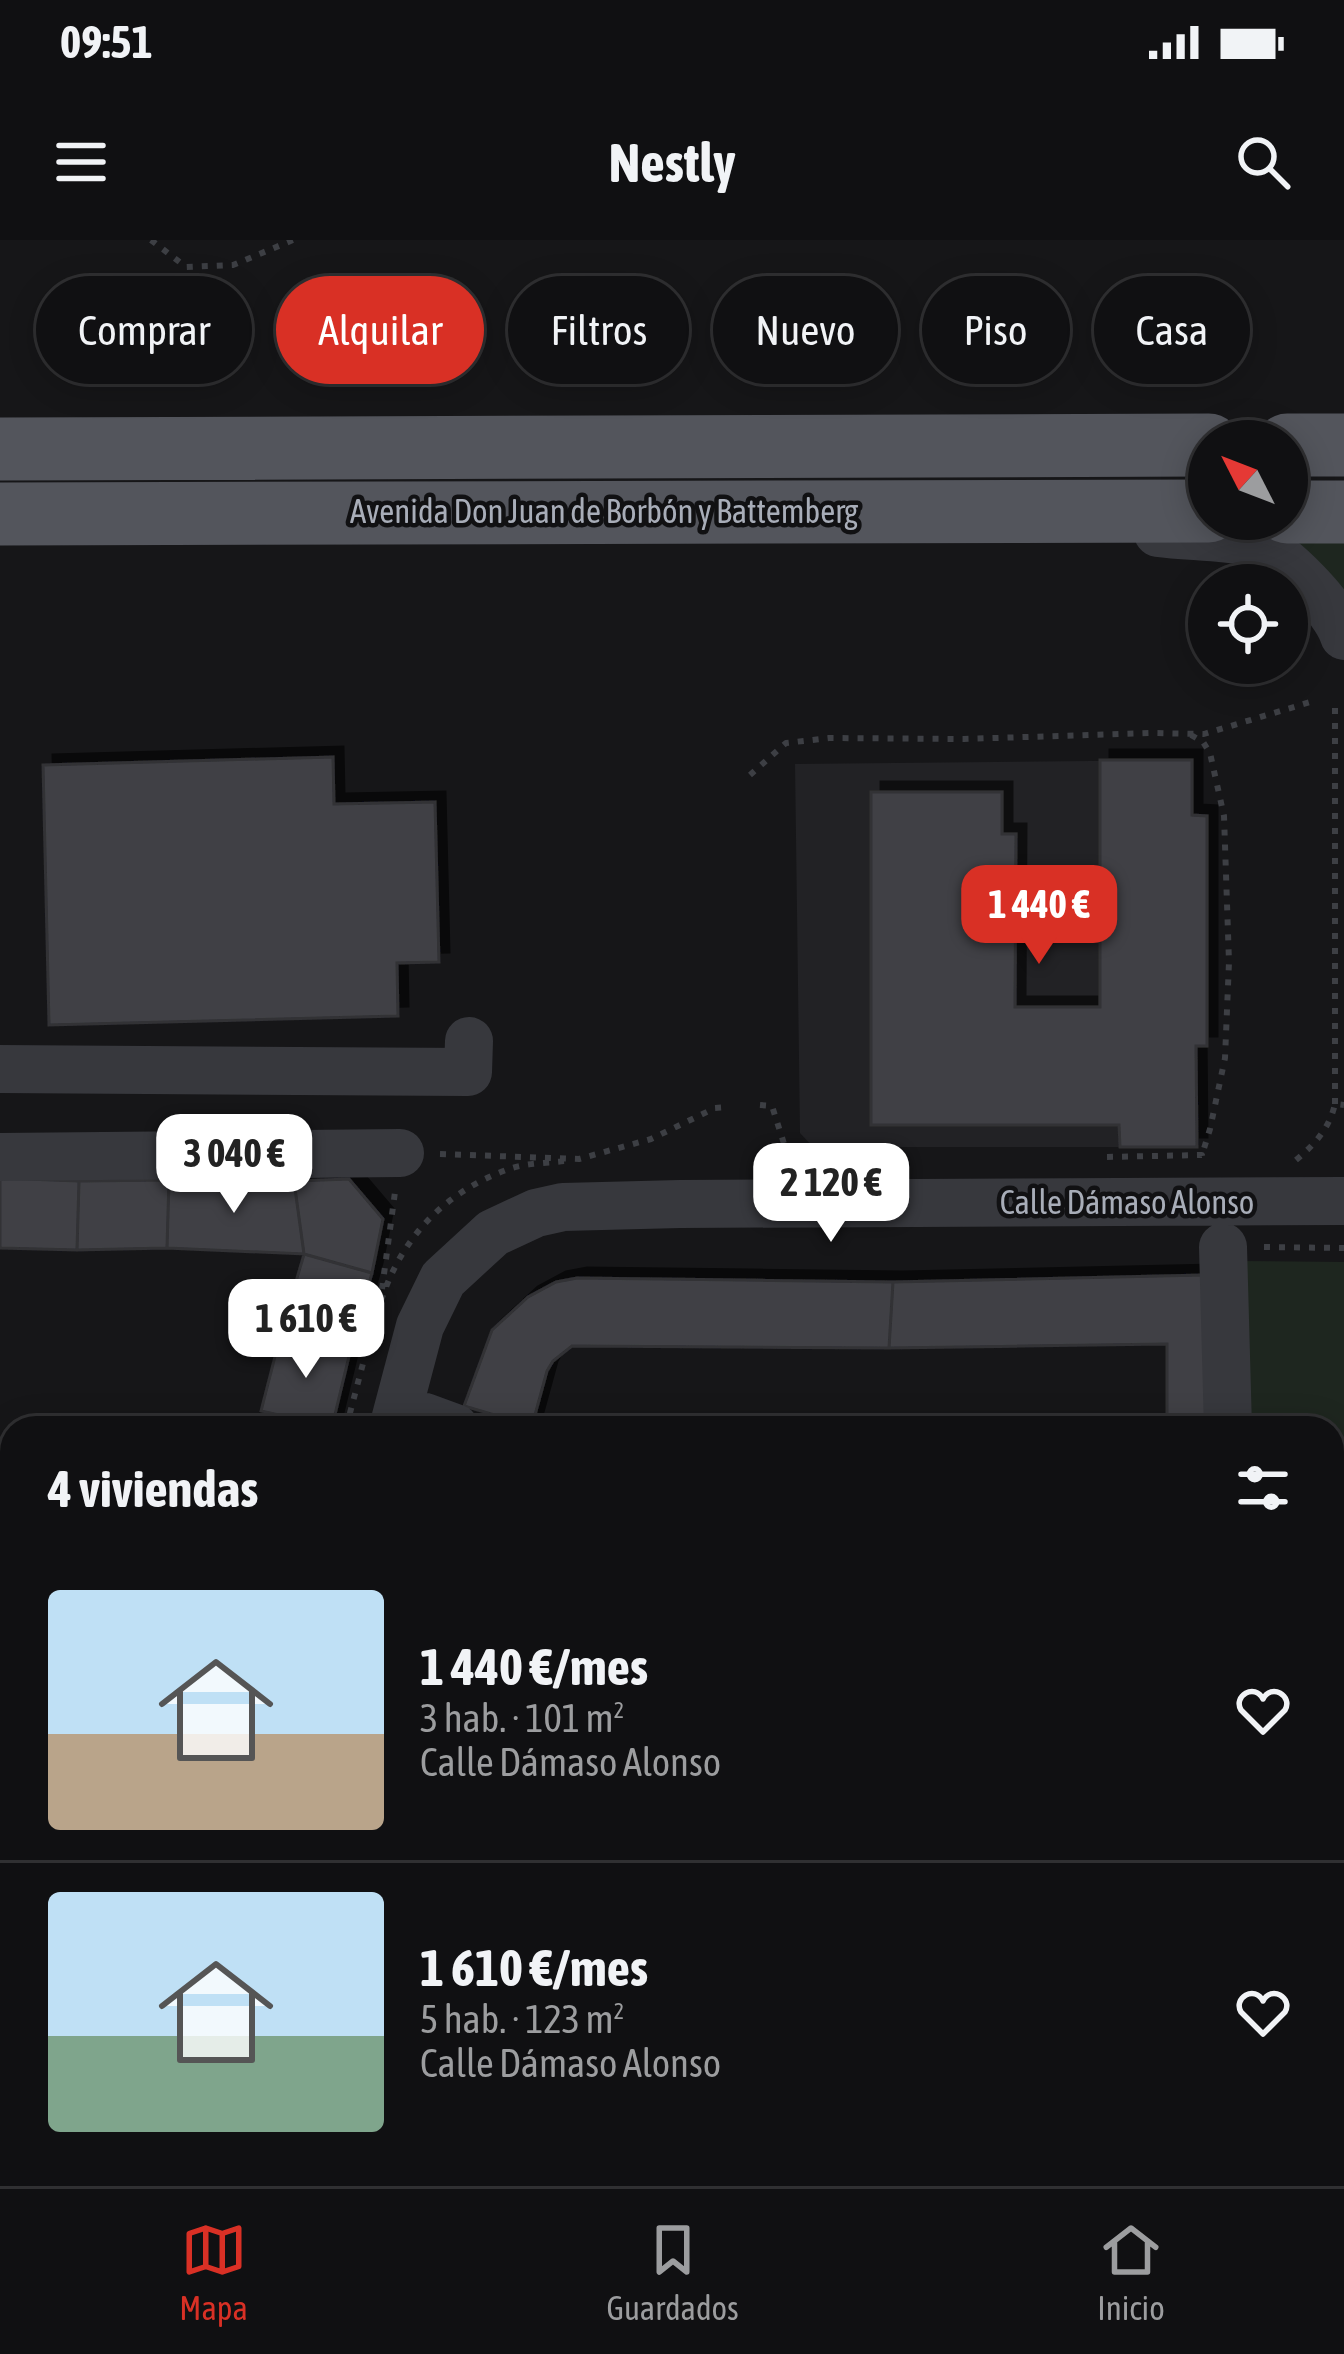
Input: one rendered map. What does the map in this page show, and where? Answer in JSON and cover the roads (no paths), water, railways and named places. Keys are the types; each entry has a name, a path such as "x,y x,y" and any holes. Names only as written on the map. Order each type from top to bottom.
{"main road":[{"name":"Avenida Don Juan de Borbón y Battemberg","path":"0,449 1188,445"},
{"path":"1308,445 1344,445"},
{"name":"Avenida Don Juan de Borbón y Battemberg","path":"0,514 1188,511"},
{"path":"1308,512 1344,512"}],"street":[{"path":"932,510 1258,544 1304,578 1340,623 1344,636"},
{"path":"0,1069 468,1072 469,1041"},
{"path":"0,1157 400,1154"},
{"name":"Calle Dámaso Alonso","path":"424,1416 419,1326 443,1279 493,1233 536,1213 563,1207 680,1204 1344,1201"},
{"path":"1223,1247 1228,1416"}]}
